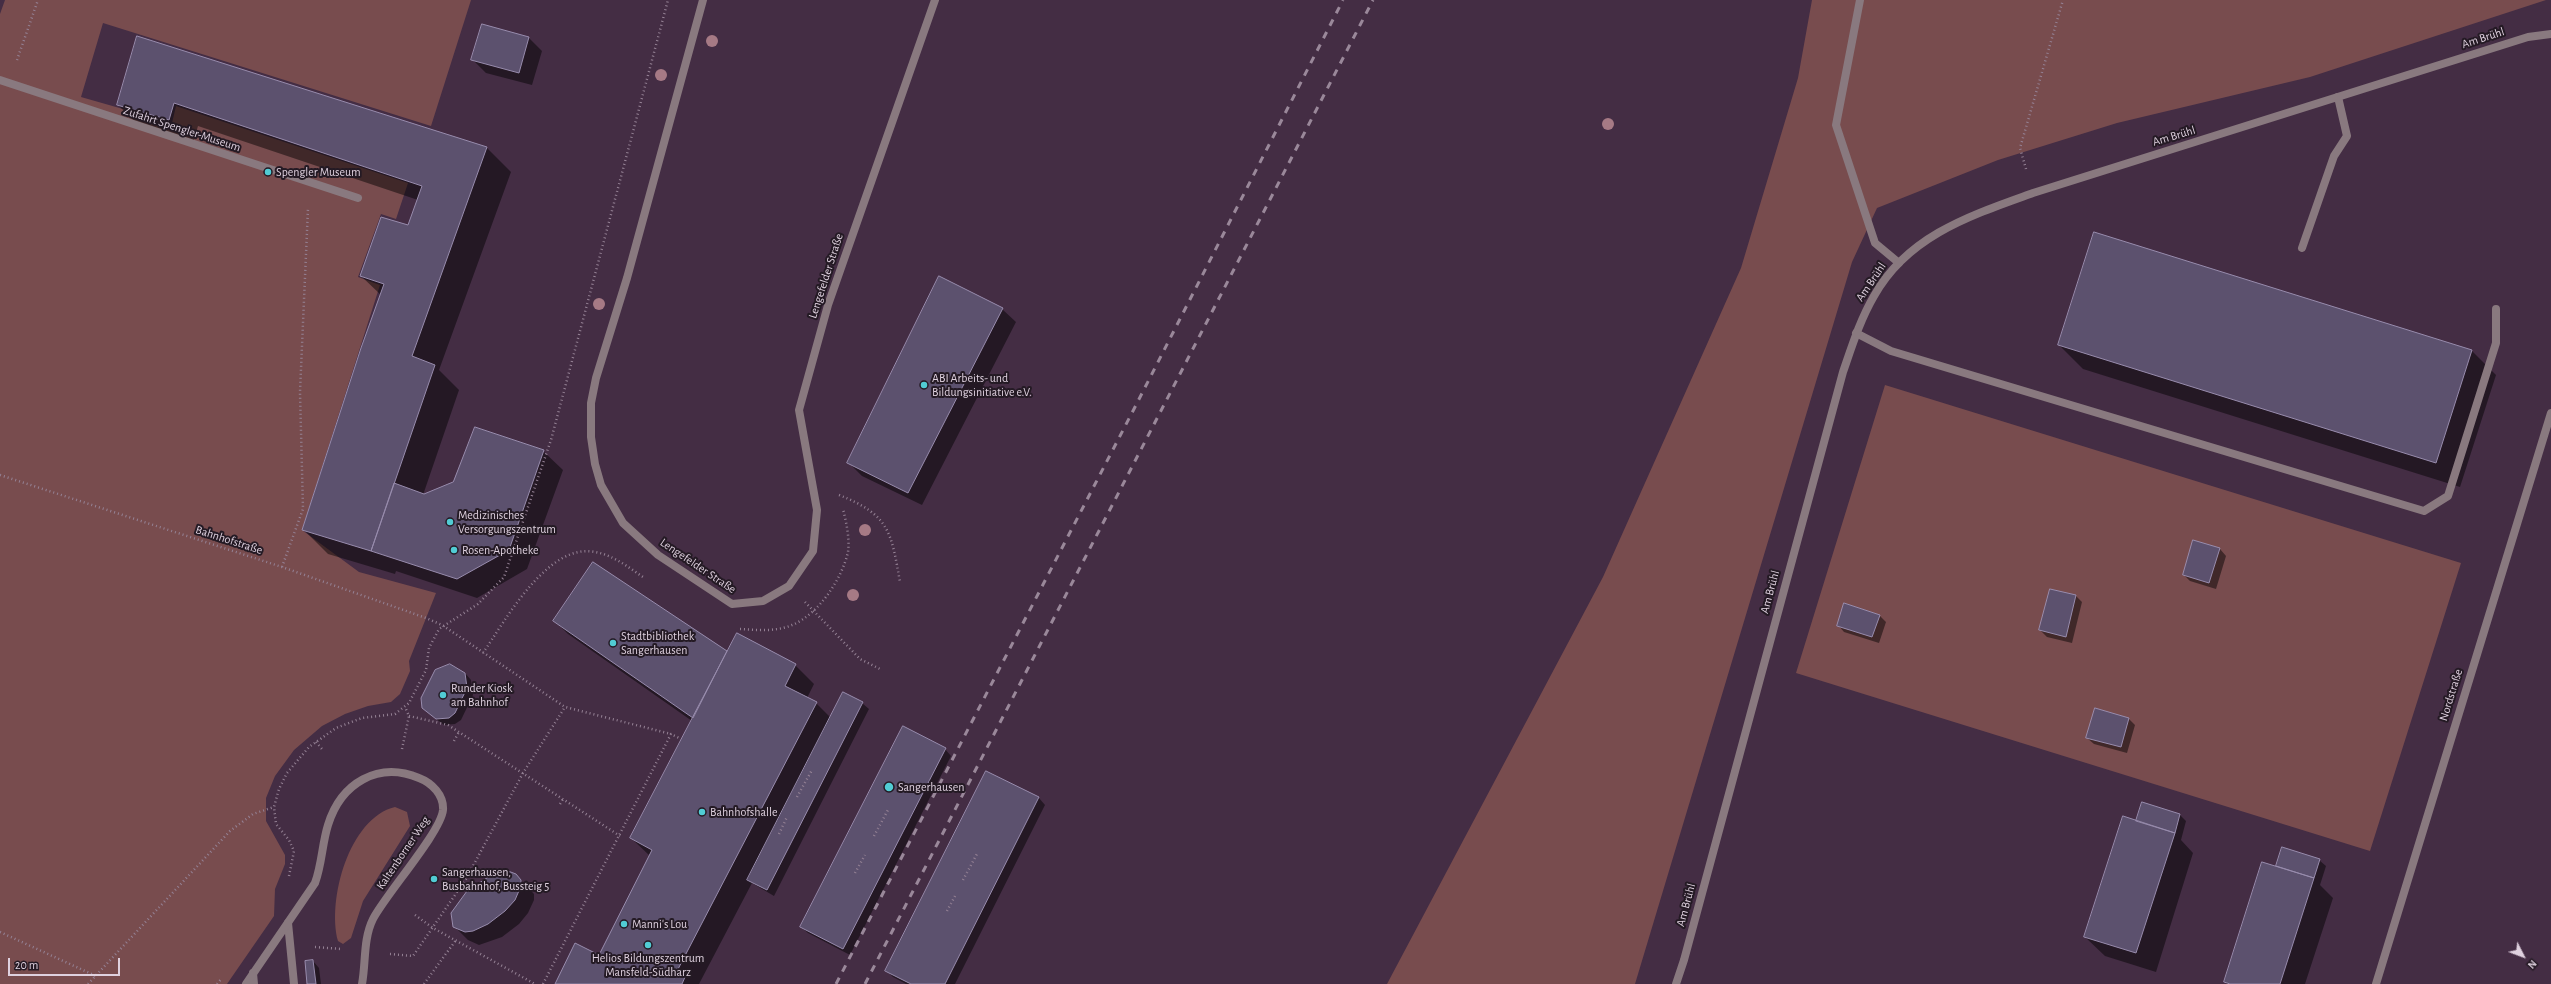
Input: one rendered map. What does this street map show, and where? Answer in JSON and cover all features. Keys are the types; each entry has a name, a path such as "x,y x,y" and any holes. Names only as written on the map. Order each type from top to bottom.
{"street":[{"name":"Lengefelder Straße","path":"703,0 627,278 596,378 591,403 590,437 601,485 623,523 658,555 732,604 763,601 789,586 813,551 817,510 799,410 828,305 935,0"},
{"path":"1860,0 1836,124 1875,243 1899,263"},
{"name":"Am Brühl","path":"1676,984 1684,960 1818,460 1856,333 1874,296 1899,263 1918,245 1937,232 1964,218 2033,193 2528,36 2551,34"},
{"name":"Zufahrt Spengler-Museum","path":"0,80 358,198"},
{"path":"2302,248 2334,156 2347,136 2338,97"},
{"path":"1856,333 1891,351 2424,510 2448,496 2496,343 2496,309"},
{"name":"Nordstraße","path":"2376,984 2551,413"},
{"name":"Kaltenborner Weg","path":"246,984 315,883 320,868 328,825 342,797 364,777 378,772 397,772 428,782 439,794 443,809 436,827 371,924 367,940 362,984"},
{"path":"288,923 294,984"},
{"path":"253,973 254,984"}],"path":[{"path":"9,84 38,0"},
{"path":"288,879 294,851 289,840 276,824 274,806 279,789 287,773 298,759 316,742 349,723 395,714 405,707 413,698 426,670 429,648 442,625 470,610 504,577 550,440 668,0"},
{"path":"2033,193 2020,148 2062,0"},
{"path":"282,567 303,509 300,392 309,183"},
{"name":"Bahnhofstraße","path":"0,475 282,567 442,625 565,707 671,734 681,739"},
{"path":"839,495 859,503 875,514 888,528 900,582"},
{"path":"814,611 860,659 880,669"},
{"path":"397,772 409,716 405,707"},
{"path":"413,956 466,879 523,773 565,707"},
{"path":"409,716 448,725 620,836"},
{"path":"454,741 459,732"},
{"path":"543,984 671,734"},
{"path":"316,742 322,749"},
{"path":"797,797 812,770"},
{"path":"560,804 563,799"},
{"path":"88,984 230,831 253,814 274,806"},
{"path":"874,836 889,808"},
{"path":"779,834 787,816"},
{"path":"963,880 978,852"},
{"path":"856,873 864,855"},
{"path":"947,911 955,896"},
{"path":"415,915 433,928 535,984"},
{"path":"0,932 96,976"},
{"path":"424,984 456,940"},
{"path":"217,984 226,972"}],"shaded area":[{"path":"5,0 471,0 431,126 103,23 81,97 172,123 176,106 408,183 396,219 381,214 358,277 380,285 302,530 359,572 436,593 409,661 410,671 400,694 391,702 368,706 345,714 322,726 294,750 275,776 266,798 266,821 285,855 285,864 275,889 274,916 227,984 0,984 0,14"},
{"path":"1812,0 2546,0 2310,77 2117,123 1998,160 1877,208 1852,262 1635,984 1387,984 1603,577 1741,268 1798,78"},
{"path":"1885,385 2461,563 2370,851 1796,673"},
{"path":"395,807 407,812 410,826 363,901 351,938 343,944 338,941 335,924 339,883 345,863 354,843 365,827 379,814"}],"building":[{"path":"482,24 529,37 519,73 471,60"},
{"path":"137,36 487,147 412,356 435,365 371,551 302,530 361,348 384,284 360,276 381,217 408,225 422,186 174,103 169,120 117,105"},
{"path":"2094,232 2472,350 2436,463 2058,345"},
{"name":"ABI Arbeits- und Bildungsinitiative e.V.","path":"939,276 1003,308 908,493 847,463"},
{"name":"Medizinisches Versorgungszentrum","path":"475,427 544,450 509,550 457,579 371,551 394,483 424,494 453,482"},
{"path":"2193,540 2220,548 2209,583 2183,575"},
{"path":"593,562 727,651 693,718 553,621"},
{"path":"2050,589 2076,595 2066,637 2039,630"},
{"path":"1844,603 1880,615 1872,637 1837,626"},
{"name":"Bahnhofshalle","path":"737,633 796,664 785,686 817,702 676,973 685,977 682,984 555,984 575,943 599,955 652,850 630,838"},
{"name":"Runder Kiosk am Bahnhof","path":"450,664 465,673 467,688 455,713 449,718 436,719 422,708 421,698 435,670"},
{"path":"843,692 863,702 767,890 747,880"},
{"path":"2095,708 2129,718 2121,747 2086,738"},
{"path":"903,726 946,748 843,949 800,927"},
{"path":"986,771 1039,797 945,984 911,984 885,971"},
{"path":"2142,802 2180,814 2175,833 2136,821"},
{"path":"2123,816 2175,833 2136,953 2084,937"},
{"path":"2282,847 2320,859 2314,878 2276,866"},
{"path":"2262,862 2314,878 2280,984 2230,984 2224,982"},
{"path":"508,871 516,874 521,880 521,886 515,900 505,911 488,924 473,931 465,932 453,927 451,913 467,891 493,874"},
{"path":"313,960 316,984 307,984 305,961"}],"railway":[{"path":"836,984 1135,407 1343,0"},
{"path":"865,984 1373,0"}],"place":[{"name":"Spengler Museum","path":"268,172"},
{"name":"ABI Arbeits- und Bildungsinitiative e.V.","path":"924,385"},
{"name":"Medizinisches Versorgungszentrum","path":"450,522"},
{"name":"Rosen-Apotheke","path":"454,550"},
{"name":"Stadtbibliothek Sangerhausen","path":"613,643"},
{"name":"Runder Kiosk am Bahnhof","path":"443,695"},
{"name":"Sangerhausen","path":"889,787"},
{"name":"Bahnhofshalle","path":"702,812"},
{"name":"Sangerhausen, Busbahnhof, Bussteig 5","path":"434,879"},
{"name":"Manni's Lou","path":"624,924"},
{"name":"Helios Bildungszentrum Mansfeld-Südharz","path":"648,945"}]}
